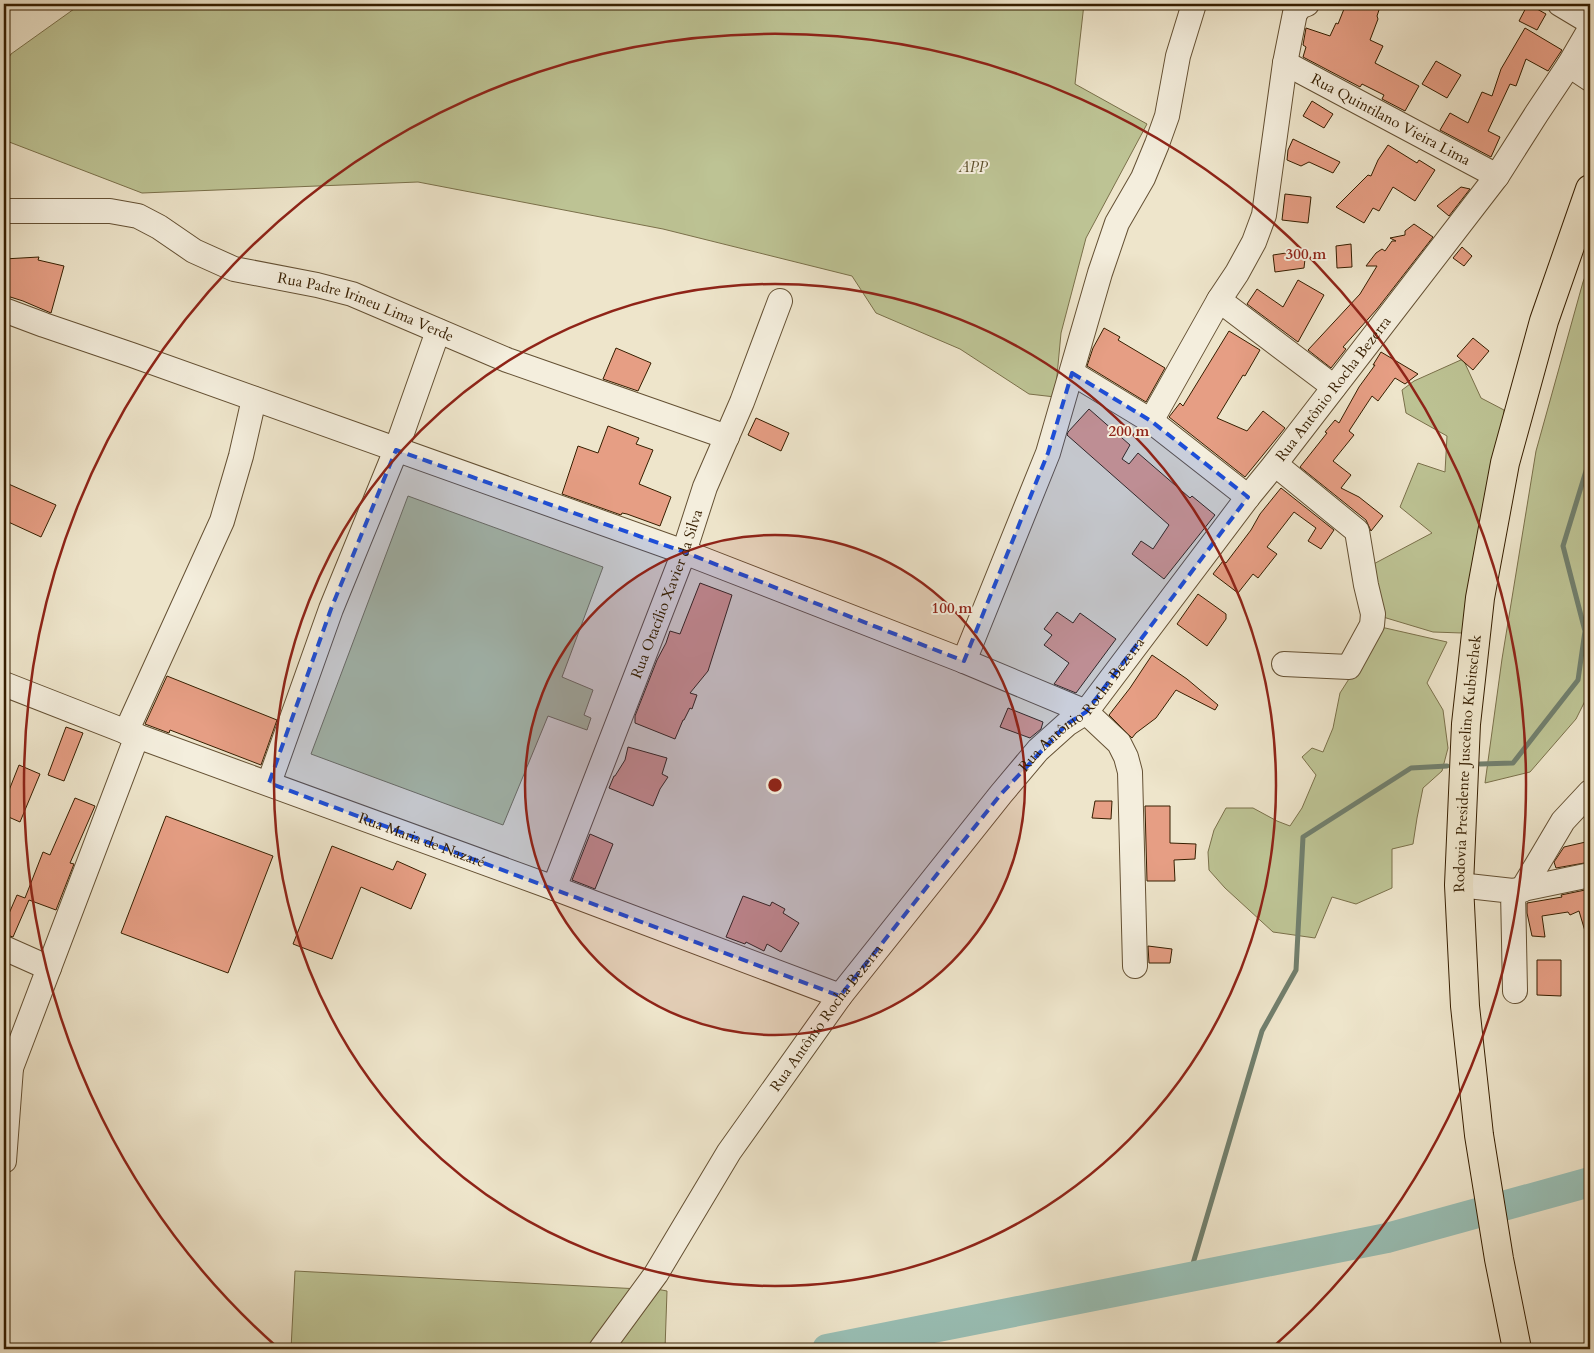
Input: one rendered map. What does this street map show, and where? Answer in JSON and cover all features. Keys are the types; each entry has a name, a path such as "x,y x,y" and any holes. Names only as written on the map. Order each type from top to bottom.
{"highway":[{"name":"Rodovia Presidente Juscelino Kubitschek","path":"1517,1349 1499,1259 1479,1135 1465,1006 1459,885 1466,724 1480,598 1505,463 1544,320 1590,189"}],"street":[{"path":"964,661 1048,453 1100,273 1117,223 1143,178 1167,116 1178,56 1194,4"},
{"path":"1151,421 1254,242 1264,215 1285,63 1295,13 1301,6 1307,4"},
{"path":"1560,4 1590,22"},
{"name":"Rua Antônio Rocha Bezerra","path":"601,1349 656,1274 729,1152 840,996 1038,750 1067,724 1086,712 1248,497 1497,176 1570,64 1590,29"},
{"name":"Rua Quintilano Vieira Lima","path":"1285,63 1497,176"},
{"path":"1570,64 1590,79"},
{"name":"Rua Padre Irineu Lima Verde","path":"4,211 110,211 138,216 159,227 194,251 234,269 317,285 352,294 507,360 727,437"},
{"path":"1219,300 1334,387"},
{"name":"Rua Otacílio Xavier da Silva","path":"554,888 684,552 705,487 742,402 780,301"},
{"path":"4,310 684,552 964,661 1086,712 1119,743 1126,757 1130,772 1135,966"},
{"path":"269,783 331,609 396,450 438,331"},
{"path":"1072,373 1151,421 1248,497"},
{"path":"4,1161 7,1070 49,968 132,734 222,521 241,456 254,399"},
{"path":"1275,464 1357,532 1373,614 1372,625 1349,667 1284,664"},
{"name":"Rua Maria de Nazaré","path":"4,684 132,734 554,888 840,996"},
{"path":"1514,991 1518,890 1563,821 1590,792"},
{"path":"1459,885 1518,890 1590,876"},
{"path":"4,948 49,968"}],"highlighted area":[{"path":"1072,373 1151,421 1248,497 1086,712 1067,724 1001,794 840,996 269,783 331,609 396,450 684,552 964,661 1048,453"}],"green space":[{"name":"APP","path":"81,4 1084,4 1075,84 1147,124 1086,238 1061,333 1055,397 1029,394 960,349 876,313 852,276 663,229 418,182 142,193 4,140 4,66 11,54"},
{"path":"1590,264 1590,691 1576,719 1530,772 1485,783 1502,659 1536,451 1583,282"},
{"path":"1463,359 1481,398 1504,410 1504,469 1480,542 1462,633 1433,632 1373,614 1366,568 1432,533 1400,507 1418,463 1445,472 1447,436 1406,413 1402,390 1414,381"},
{"path":"408,496 603,567 562,677 593,690 584,715 591,718 587,730 548,716 503,825 311,754"},
{"path":"1372,625 1447,642 1427,683 1443,710 1448,748 1442,771 1423,788 1413,844 1392,849 1392,888 1356,904 1332,897 1315,938 1273,932 1225,888 1209,870 1208,852 1214,830 1226,808 1253,808 1290,826 1302,808 1316,775 1302,757 1312,748 1323,752 1333,728 1340,693 1354,671"},
{"path":"295,1271 640,1289 595,1349 291,1349"},
{"path":"651,1288 667,1291 665,1349 606,1349"}],"building":[{"path":"1346,4 1364,4 1379,10 1378,19 1370,40 1383,46 1375,63 1419,86 1405,111 1382,99 1384,95 1362,84 1360,87 1303,57 1306,47 1303,45 1306,28 1330,36 1336,23 1338,24"},
{"path":"1528,4 1546,14 1537,30 1519,21"},
{"path":"1525,28 1562,50 1548,71 1526,59 1516,86 1510,84 1488,131 1500,137 1491,157 1440,130 1450,113 1468,123 1482,92 1492,96 1501,69"},
{"path":"1436,61 1461,75 1447,98 1422,84"},
{"path":"1312,101 1333,114 1324,128 1303,116"},
{"path":"1293,139 1340,162 1333,173 1309,162 1301,166 1287,160 1288,150"},
{"path":"1388,145 1417,163 1419,160 1435,170 1415,201 1393,187 1379,211 1373,208 1364,223 1336,207 1368,175 1371,176 1378,160"},
{"path":"1461,187 1470,189 1449,216 1437,206"},
{"path":"1285,194 1311,197 1308,223 1282,220"},
{"path":"1414,224 1433,237 1377,309 1343,347 1346,349 1331,368 1308,350 1360,294 1377,266 1366,266 1376,253 1382,249 1385,251 1392,241 1396,241 1390,238 1405,235 1405,231"},
{"path":"1351,244 1352,267 1337,268 1336,246"},
{"path":"1462,247 1472,256 1464,266 1453,258"},
{"path":"1306,250 1304,268 1275,272 1273,255"},
{"path":"39,257 38,260 64,266 51,313 4,295 4,259"},
{"path":"1298,280 1324,295 1298,342 1247,304 1257,289 1283,307"},
{"path":"1104,328 1120,337 1118,340 1165,368 1146,402 1087,366 1093,348"},
{"path":"1229,331 1260,350 1217,418 1247,431 1263,411 1285,428 1245,477 1169,417 1180,403 1183,406"},
{"path":"1473,338 1489,351 1473,370 1457,356"},
{"path":"616,348 651,363 638,391 603,379"},
{"path":"1381,352 1418,374 1405,384 1395,378 1378,401 1372,396 1349,431 1354,435 1333,461 1351,475 1341,488 1359,497 1383,516 1371,531 1366,520 1300,467 1335,420 1339,423"},
{"path":"1089,409 1130,445 1122,459 1129,464 1138,453 1190,498 1192,496 1215,515 1164,579 1132,554 1141,541 1153,549 1169,525 1067,435"},
{"path":"756,418 789,433 781,451 748,435"},
{"path":"608,426 639,438 636,444 653,450 639,484 671,497 660,526 627,514 622,513 621,515 562,494 578,446 598,453"},
{"path":"4,482 56,505 41,537 4,520"},
{"path":"1281,488 1334,530 1321,549 1308,541 1316,528 1294,512 1267,547 1277,554 1258,578 1253,574 1238,593 1213,574 1223,561 1226,563 1251,530 1260,514"},
{"path":"700,583 732,595 708,671 690,693 697,695 692,709 690,708 683,720 675,739 635,723 635,716 670,631 680,634"},
{"path":"1198,594 1226,614 1226,619 1207,646 1177,624"},
{"path":"1057,612 1073,623 1080,613 1116,639 1076,693 1054,684 1069,663 1044,645 1052,635 1044,629"},
{"path":"1152,655 1187,679 1218,705 1215,710 1176,690 1156,718 1132,738 1109,715"},
{"path":"167,676 277,720 261,765 170,730 169,733 145,724"},
{"path":"1008,708 1043,722 1041,729 1030,738 1000,727"},
{"path":"66,727 83,733 64,781 48,775"},
{"path":"628,747 667,758 662,774 668,777 660,789 653,806 609,788 614,776 625,760"},
{"path":"19,765 40,774 20,822 4,815 4,803"},
{"path":"75,798 95,806 70,863 74,864 56,910 29,900 13,937 4,934 4,925 17,895 25,898 43,852 50,855"},
{"path":"1095,801 1112,801 1111,819 1092,818"},
{"path":"1145,806 1170,806 1170,843 1196,844 1195,859 1174,860 1175,881 1147,881"},
{"path":"166,816 273,856 228,973 121,933"},
{"path":"590,834 613,844 595,889 572,880"},
{"path":"1590,841 1590,862 1556,868 1554,862 1564,847"},
{"path":"332,846 393,870 397,861 426,874 411,909 361,887 332,959 293,944"},
{"path":"1590,889 1590,937 1587,938 1579,911 1570,915 1568,912 1542,916 1545,937 1532,936 1527,903 1562,897 1561,895"},
{"path":"743,896 770,906 772,902 785,909 783,913 799,923 781,952 767,944 764,951 746,942 745,944 726,937"},
{"path":"1148,946 1172,949 1170,963 1149,963"},
{"path":"1537,960 1561,960 1561,996 1537,995"}],"waterway":[{"path":"1480,764 1513,763 1578,680 1585,631 1563,546 1590,458"},
{"path":"1189,1277 1262,1031 1296,970 1303,837 1411,768 1447,766"},
{"path":"827,1349 1387,1238 1590,1182"}]}
